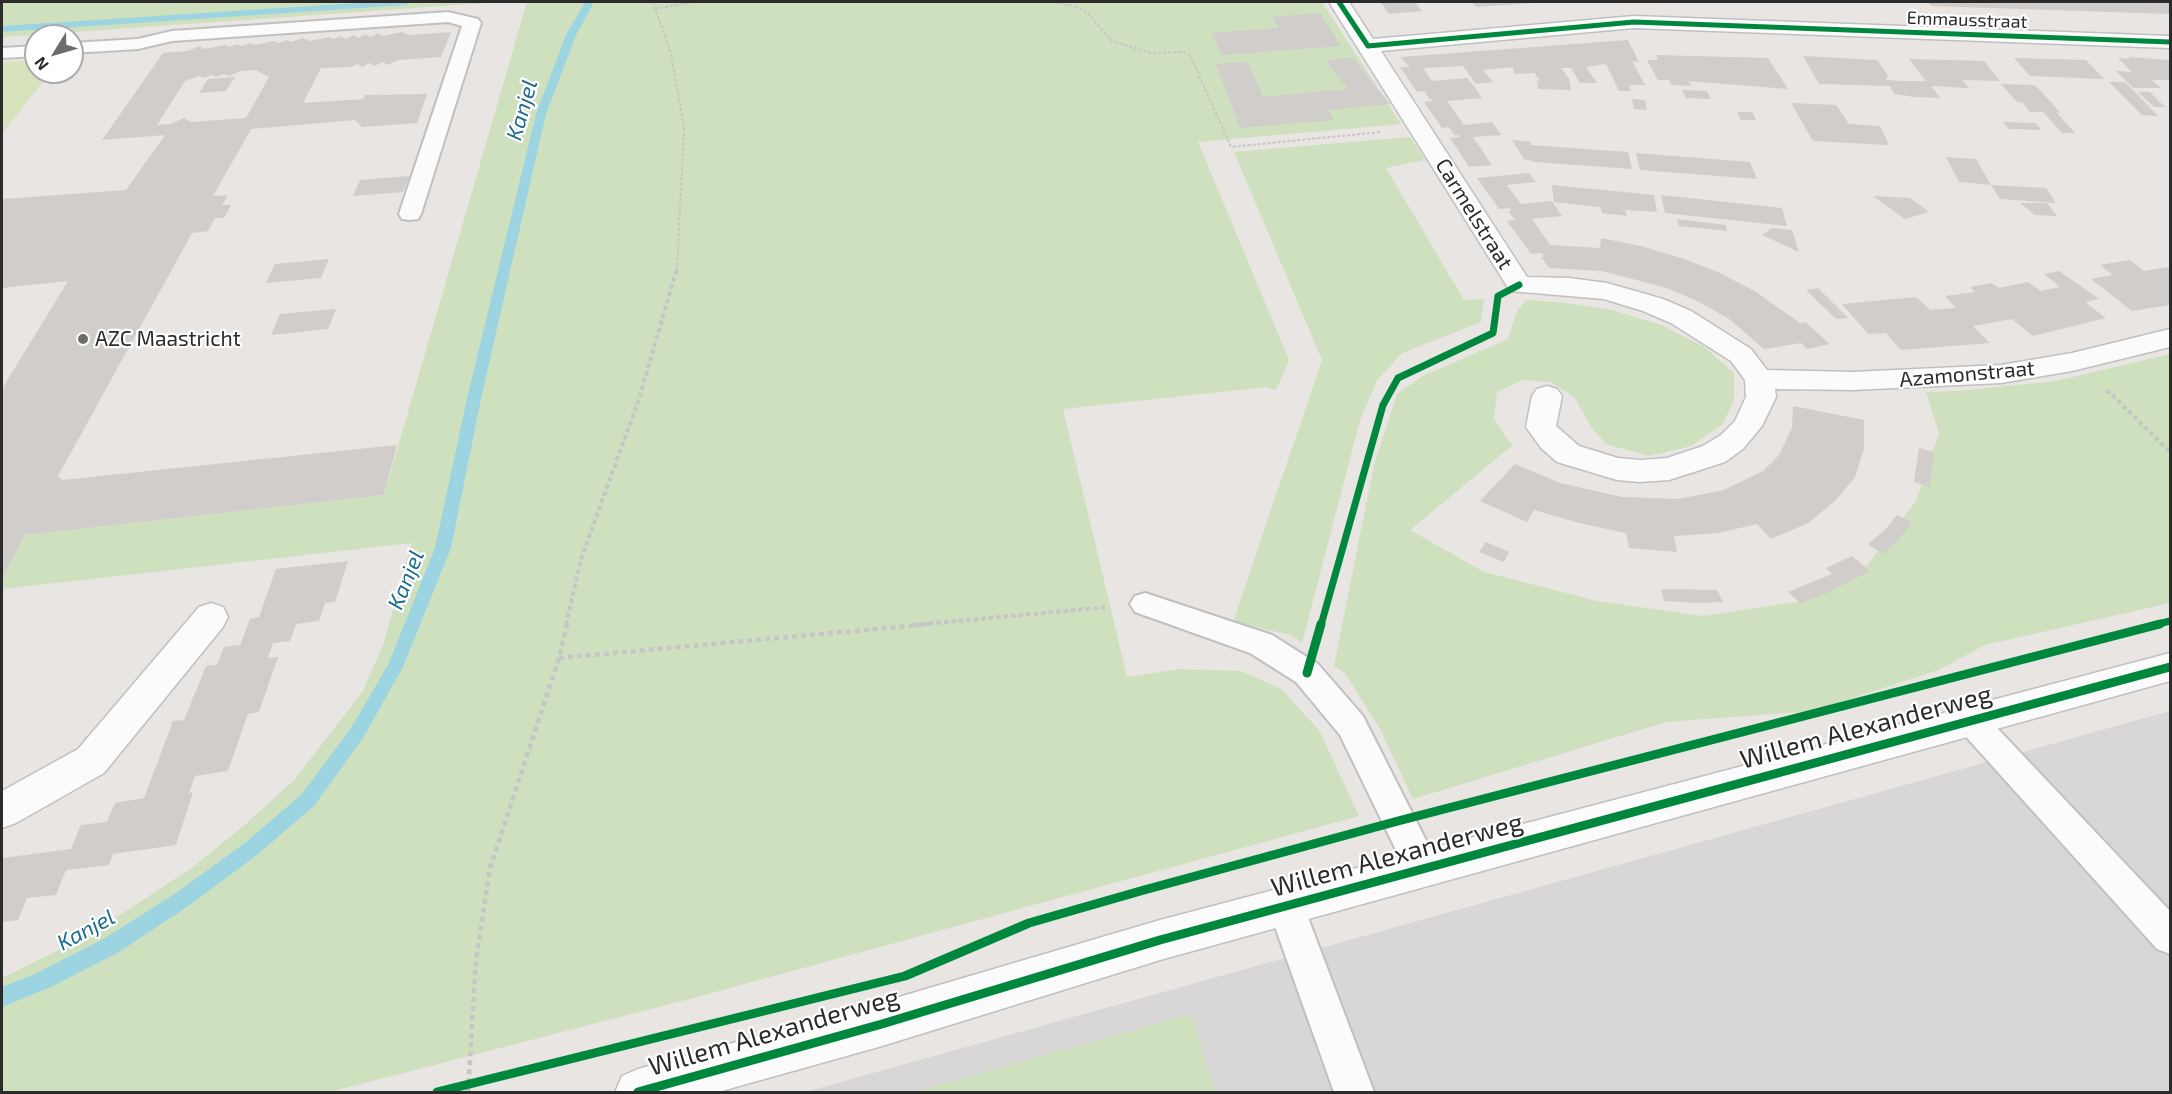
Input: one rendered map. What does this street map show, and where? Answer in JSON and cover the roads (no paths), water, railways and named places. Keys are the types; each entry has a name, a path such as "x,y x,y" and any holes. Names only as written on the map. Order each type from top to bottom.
{"street":[{"name":"Carmelstraat","path":"1339,2 1519,285 1569,286 1607,291 1653,305 1706,332 1741,355 1759,379"},
{"path":"1806,9 1824,30"},
{"name":"Emmausstraat","path":"1368,46 1634,22 2170,42"},
{"name":"Azamonstraat","path":"1759,379 1853,381 1934,379 2001,374 2072,362 2170,338"},
{"path":"1547,396 1541,427 1552,441 1568,454 1617,469 1640,471 1669,469 1713,454 1731,442 1747,426 1761,397 1759,379"},
{"path":"2,811 91,761 212,617"},
{"name":"Willem Alexanderweg","path":"638,1092 882,1024 1160,940 2170,667"}],"lane":[{"path":"84,47 138,44 172,36 448,17 472,23 411,214"},
{"path":"2,53 24,52"},
{"path":"1145,604 1261,644 1307,673 1353,726 1423,870"},
{"path":"1971,721 2170,937"},
{"path":"1286,907 1354,1092"}],"waterway":[{"name":"Kanjel","path":"2,29 406,2"},
{"name":"Kanjel","path":"2,997 44,980 112,945 180,901 251,849 308,800 357,733 395,667 443,548 475,394 541,114 571,35 589,2"}],"place":[{"name":"AZC Maastricht","path":"83,339"}]}
